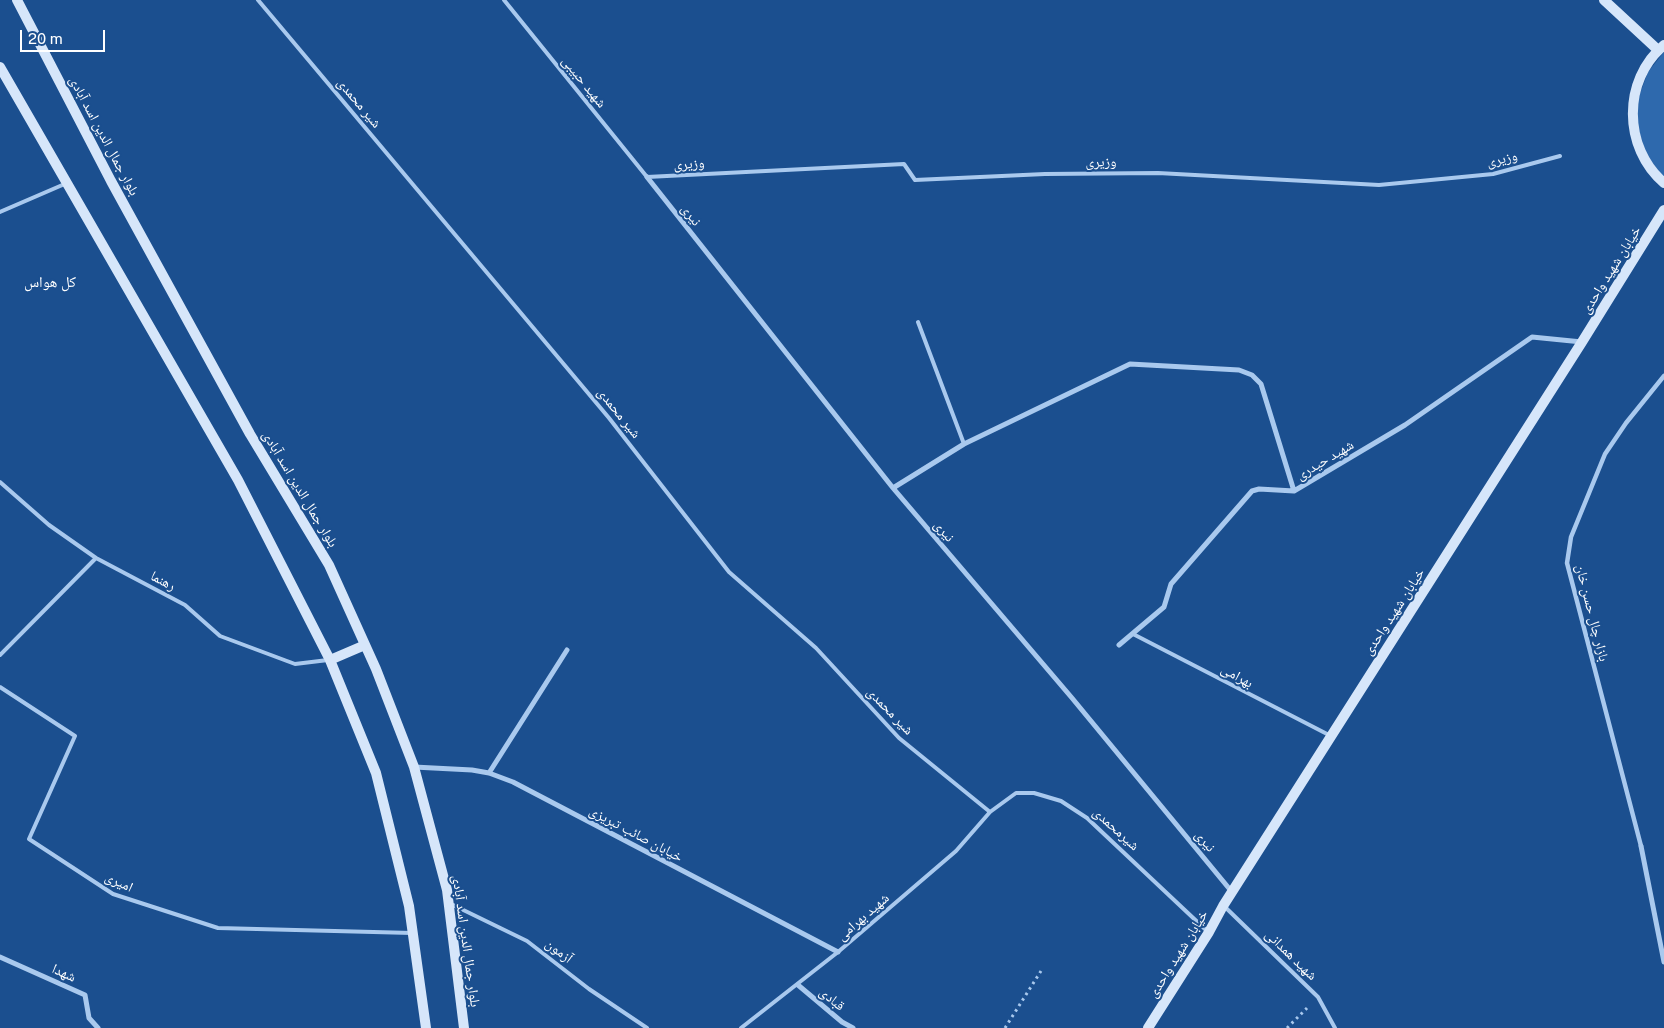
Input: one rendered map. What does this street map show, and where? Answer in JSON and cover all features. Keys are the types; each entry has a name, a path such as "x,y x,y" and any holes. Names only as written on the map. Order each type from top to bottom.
{"main road":[{"name":"بلوار جمال الدین اسد آبادی","path":"17,0 111,180 250,434 329,565 376,669 414,766 448,890 464,1028"},
{"path":"1604,0 1661,48 1642,72 1633,98 1632,125 1640,152 1654,175 1664,183"},
{"path":"0,66 238,480 330,660 376,773 408,906 426,1028"},
{"name":"خیابان شهید واحدی","path":"1148,1028 1209,932 1223,906 1664,210"},
{"path":"330,660 365,645"}],"street":[{"name":"نیری","path":"647,178 893,488 1072,698 1233,892"},
{"name":"شهید حیدری","path":"1119,645 1164,607 1171,584 1252,491 1259,489 1294,491 1405,425 1532,337 1582,342"},
{"path":"893,488 964,444 1130,364 1239,370 1252,375 1261,384 1294,491"},
{"name":"بازار چال حسن خان","path":"1640,846 1567,563 1571,537 1605,454 1626,423 1664,376"},
{"path":"489,773 567,650"},
{"name":"خیابان صائب تبریزی","path":"414,766 472,770 489,773 513,782 838,952"},
{"path":"1640,846 1664,962"},
{"name":"شهدا","path":"0,957 86,995 89,1018 98,1028"},
{"name":"قبادی","path":"798,985 842,1022 853,1028"}],"lane":[{"name":"شیر محمدی","path":"258,0 609,418 729,572 816,648 899,738 990,812"},
{"name":"شهید حبیبی","path":"504,0 647,178"},
{"name":"وزیری","path":"647,178 904,164 915,180 1045,174 1158,173 1379,186 1492,174 1560,156"},
{"path":"0,212 67,183"},
{"path":"918,322 964,444"},
{"name":"رهنما","path":"0,482 49,525 96,558 185,605 220,636 295,664 330,660"},
{"path":"0,655 96,558"},
{"name":"بهرامی","path":"1133,634 1331,736"},
{"name":"امیری","path":"0,687 75,736 29,840 113,894 218,928 412,933"},
{"name":"شیرمحمدی","path":"990,812 1016,793 1034,793 1061,800 1087,818 1209,932"},
{"name":"شهید بهرامی","path":"741,1028 798,985 956,851 990,812"},
{"name":"آزمون","path":"449,903 527,941 589,989 648,1028"},
{"name":"شهید همدانی","path":"1223,906 1318,997 1335,1028"}],"path":[{"path":"1005,1028 1041,972"},
{"path":"1287,1028 1318,997"}],"shaded area":[{"path":"1664,52 1664,178 1647,156 1638,128 1638,99 1648,72"}],"district":[{"name":"کل هواس","path":"50,282"}]}
